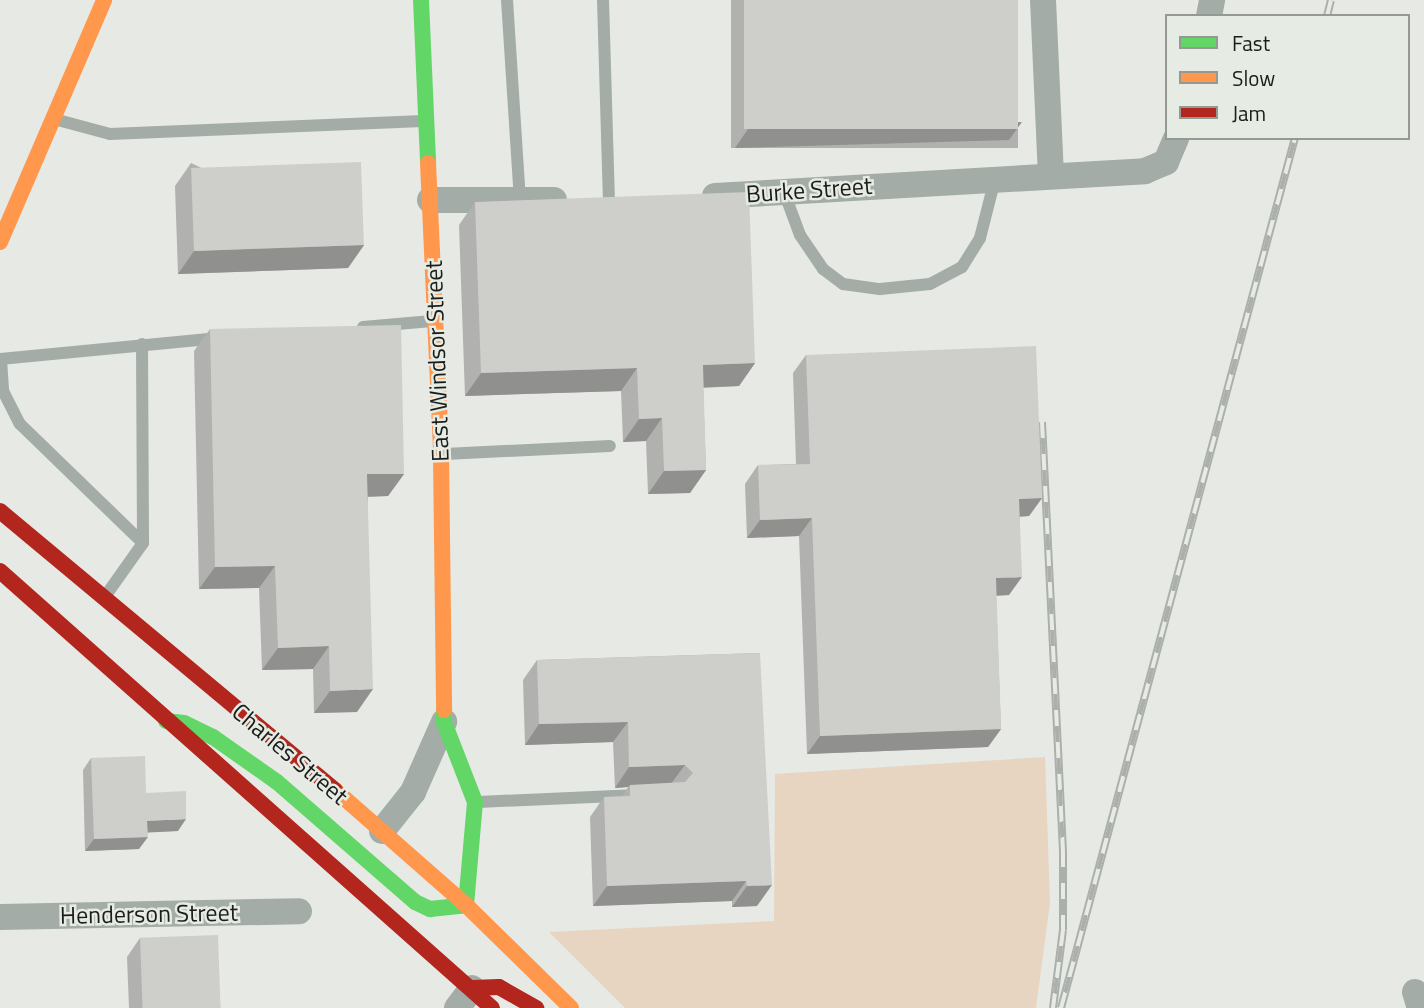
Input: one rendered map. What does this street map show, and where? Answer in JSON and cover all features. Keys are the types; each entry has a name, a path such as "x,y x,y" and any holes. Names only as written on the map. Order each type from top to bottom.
{"main road":[{"path":"0,242 104,0"},
{"name":"East Windsor Street","path":"421,0 441,454 444,722 475,802 466,905"},
{"name":"Charles Street","path":"0,511 382,831 466,905 571,1008"},
{"path":"0,571 464,998 492,1008"},
{"path":"166,721 184,723 213,737 266,775 415,902 430,909 466,905"},
{"path":"464,998 499,987 536,1008"}],"street":[{"path":"1044,0 1051,175"},
{"name":"Burke Street","path":"693,197 1145,171 1166,162 1176,140"},
{"path":"430,200 637,198"},
{"name":"East Windsor Street","path":"382,831 412,792 444,722"},
{"name":"Henderson Street","path":"0,917 299,911"}],"lane":[{"path":"507,0 520,201"},
{"path":"603,0 610,199"},
{"path":"54,119 110,134 426,121"},
{"path":"784,192 800,235 823,269 844,284 880,289 930,284 962,267 981,237 995,179"},
{"path":"342,328 436,321"},
{"path":"143,543 20,424 3,391 0,359 235,337"},
{"path":"103,599 143,543 142,344"},
{"path":"441,454 610,446"},
{"path":"475,802 656,795"}],"shaded area":[{"path":"1045,757 1050,903 1036,1008 625,1008 549,932 774,921 775,774"}],"building":[{"path":"744,0 1018,0 1018,129 744,129"},
{"path":"361,162 364,245 194,251 191,168"},
{"path":"749,192 755,363 703,365 706,470 664,471 662,418 639,419 637,368 481,373 475,202"},
{"path":"401,325 404,474 367,474 373,689 330,691 329,646 278,648 275,566 215,567 210,329"},
{"path":"1036,346 1042,498 1019,499 1022,577 996,578 1001,729 820,736 812,518 760,520 758,465 810,464 806,355"},
{"path":"760,653 772,885 747,886 746,881 607,886 604,797 630,796 630,785 685,782 693,773 685,765 629,767 628,722 539,724 537,660"},
{"path":"145,756 146,793 186,791 186,819 147,821 148,837 94,839 91,758"},
{"path":"218,935 221,1008 143,1008 140,938"}],"railway":[{"path":"1328,14 1331,0"},
{"path":"1061,1008 1294,140"},
{"path":"1042,422 1063,851 1063,930 1053,1008"}],"traffic: fast":[{"path":"421,0 428,163"},
{"path":"166,721 184,723 213,737 277,782 415,902 430,909 466,905 475,802 444,722 444,710"}],"traffic: slow":[{"path":"0,242 104,0"},
{"path":"428,163 441,454 444,710"},
{"path":"335,790 466,905 571,1008"}],"traffic: jam":[{"path":"0,511 335,790"},
{"path":"0,571 492,1008"},
{"path":"472,988 499,987 536,1008"}]}
